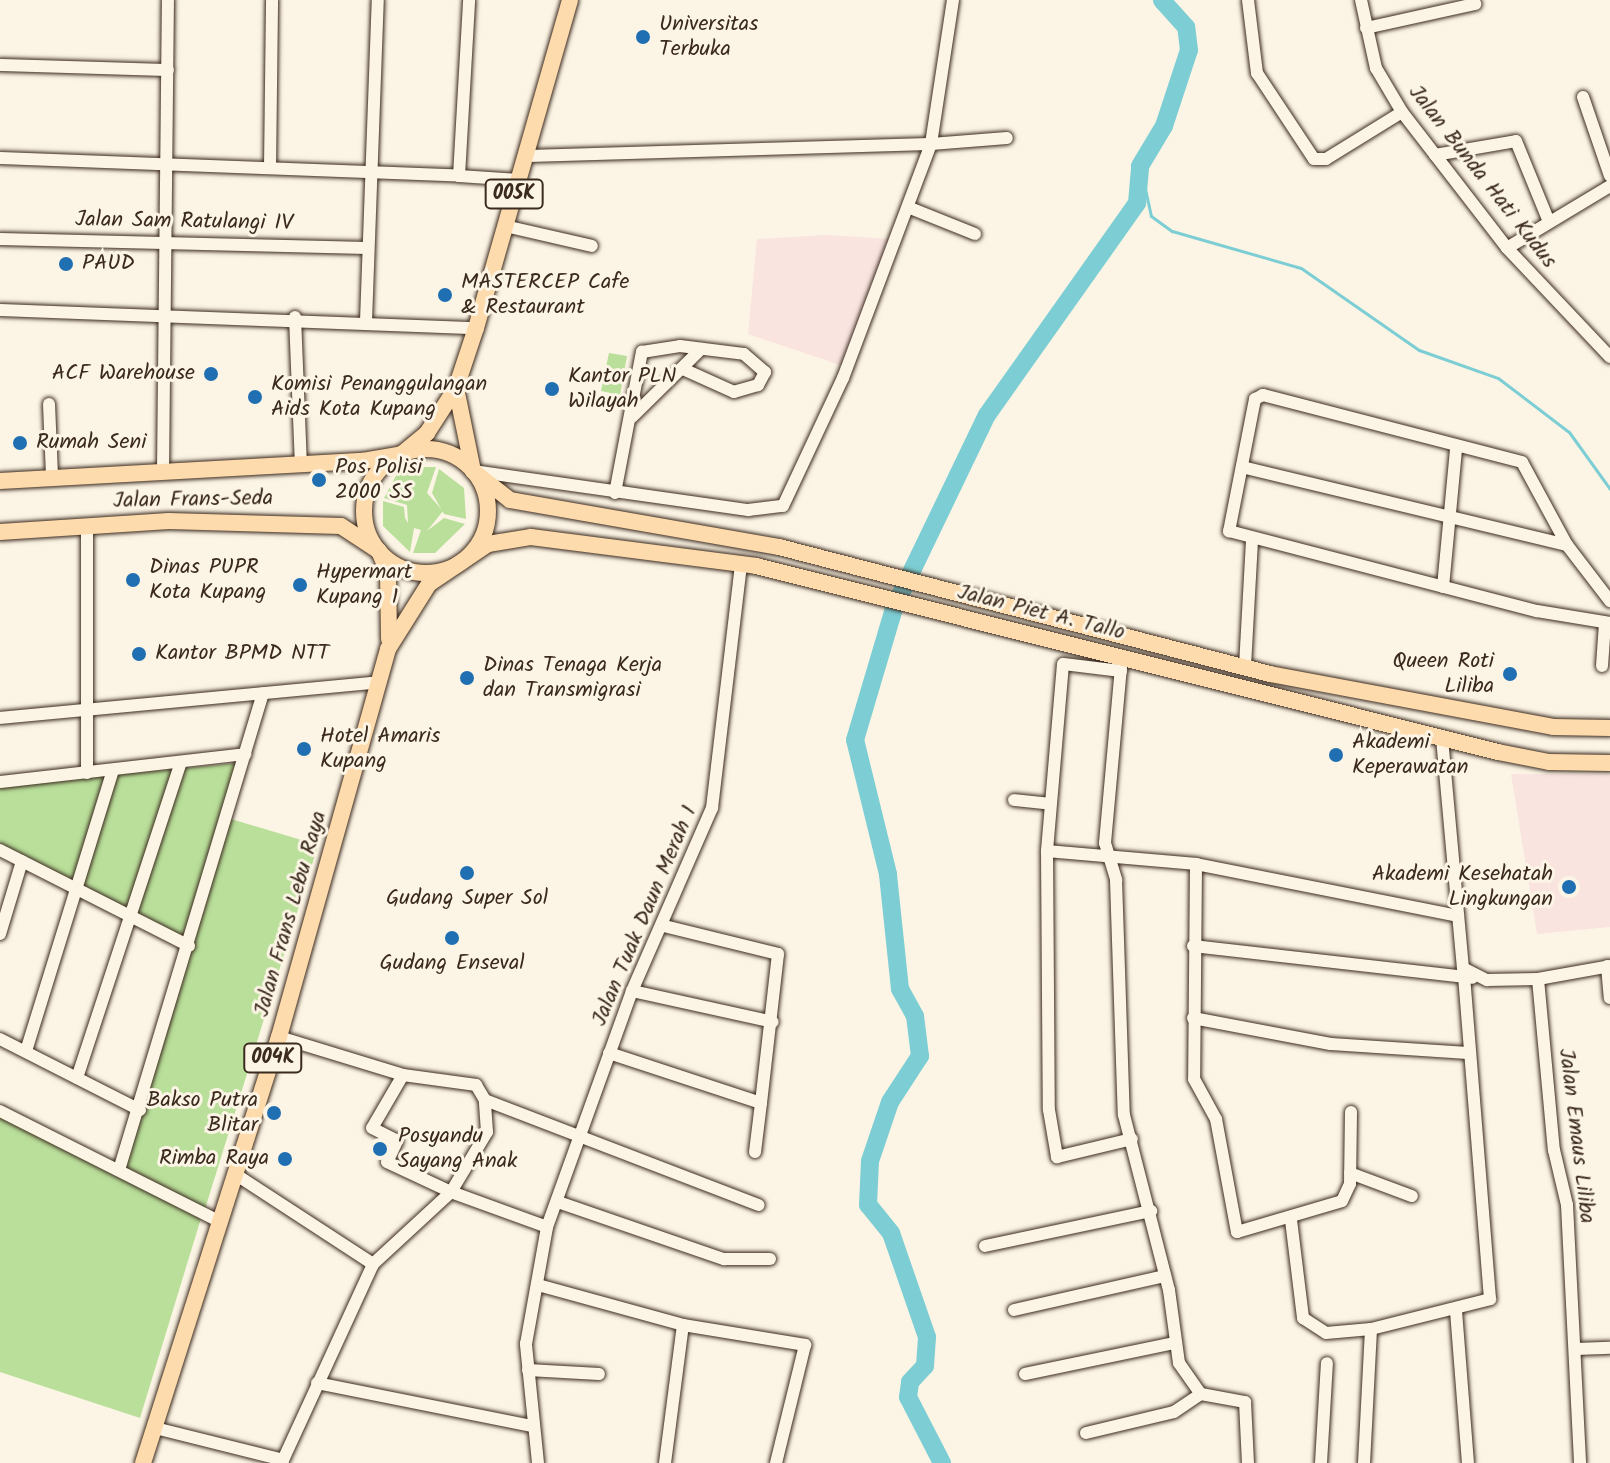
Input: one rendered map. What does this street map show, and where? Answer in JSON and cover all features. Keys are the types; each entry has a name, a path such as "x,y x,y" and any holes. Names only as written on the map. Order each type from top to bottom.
{"main road":[{"name":"005K","path":"402,454 427,433 456,388 570,0"},
{"path":"456,388 473,471 488,519 461,562 424,573 379,551 364,516 367,490 402,454 440,451 473,471"},
{"name":"Jalan Frans-Seda","path":"0,481 301,465 402,454"},
{"name":"Jalan Piet A. Tallo","path":"473,471 510,500 543,509 815,557 1245,666 1553,727 1610,728"},
{"name":"Jalan Frans-Seda","path":"0,532 87,525 313,520 341,526 379,551"},
{"name":"Jalan Piet A. Tallo","path":"461,562 515,537 741,563 1027,631 1121,664 1442,738 1549,762 1610,763"},
{"name":"Jalan Frans Lebu Raya","path":"143,1463 159,1429 219,1221 279,1037 388,649 392,599 379,551"},
{"name":"Jalan Frans Lebu Raya","path":"388,649 429,584 461,562"}],"street":[{"path":"163,471 161,313 168,0"},
{"path":"270,168 272,0"},
{"path":"366,321 378,0"},
{"path":"459,176 469,0"},
{"path":"473,471 748,510 783,506 910,208 931,144 953,0"},
{"path":"1248,0 1257,73 1314,159 1326,159 1402,112"},
{"name":"Jalan Bunda Hati Kudus","path":"1361,0 1376,68 1402,112 1507,248 1610,357"},
{"path":"1366,28 1475,4"},
{"path":"0,65 168,70"},
{"path":"1583,97 1610,176"},
{"path":"526,156 931,144 1007,138"},
{"path":"1435,155 1516,141 1549,222"},
{"path":"0,158 370,171 519,180"},
{"path":"1507,248 1610,186"},
{"path":"910,208 975,234"},
{"path":"505,226 592,246"},
{"name":"Jalan Sam Ratulangi IV","path":"0,239 162,238 367,248"},
{"path":"0,310 295,317 476,328"},
{"path":"295,317 301,465"},
{"path":"615,493 642,352 701,349 756,357 765,372 758,385 734,392 683,369"},
{"path":"630,420 701,349"},
{"path":"1602,666 1607,623 1252,541 1227,525 1255,399 1263,395 1456,450 1526,465 1567,545 1610,601"},
{"path":"49,404 52,477"},
{"path":"1443,587 1456,450"},
{"path":"1242,467 1567,545"},
{"path":"87,525 87,773"},
{"path":"1245,666 1252,541"},
{"name":"Jalan Tuak Daun Merah 1","path":"538,1463 528,1370 547,1227 632,991 664,926 721,776 741,563"},
{"path":"1132,1139 1076,1156 1053,1154 1047,851 1063,664 1121,664 1108,855 1116,880 1119,1077 1151,1211 1175,1343 1184,1375 1201,1394 1245,1402 1248,1463"},
{"path":"0,718 378,682"},
{"path":"119,1170 140,1110 263,693"},
{"path":"1291,1220 1303,1318 1326,1333 1371,1329 1456,1311 1490,1299 1487,1188 1468,1053 1469,979 1463,968 1442,738"},
{"path":"0,782 180,764 245,754"},
{"path":"77,1078 180,764"},
{"path":"26,1051 113,770"},
{"path":"1014,800 1050,804"},
{"path":"0,850 189,946"},
{"path":"1047,851 1196,864 1458,916"},
{"path":"0,934 22,861"},
{"path":"1196,864 1194,1079 1216,1119 1237,1232 1291,1220 1342,1201 1350,1173 1351,1112"},
{"path":"664,926 778,954 773,1022 755,1152"},
{"path":"1193,946 1469,979 1538,979 1609,966 1610,998"},
{"name":"Jalan Emaus Liliba","path":"1538,979 1554,1150 1567,1205 1580,1463"},
{"path":"632,991 773,1022"},
{"path":"1193,1018 1331,1044 1468,1053"},
{"path":"159,1429 258,1458 288,1462 317,1383 373,1264 451,1192 487,1132 485,1100 476,1085 403,1075 279,1037"},
{"path":"0,1039 140,1110"},
{"path":"609,1053 761,1103"},
{"path":"403,1075 373,1129 397,1141 387,1162 509,1216 547,1227"},
{"path":"485,1100 759,1205"},
{"path":"0,1111 219,1221"},
{"path":"1350,1173 1412,1196"},
{"path":"235,1174 373,1264"},
{"path":"558,1202 724,1259 770,1259"},
{"path":"985,1246 1151,1211"},
{"path":"1014,1310 1165,1276"},
{"path":"538,1285 683,1325 805,1345 776,1463"},
{"path":"1456,1311 1468,1463"},
{"path":"665,1463 683,1325"},
{"path":"1364,1463 1371,1329"},
{"path":"1025,1374 1175,1343"},
{"path":"1576,1349 1610,1348"},
{"path":"1321,1463 1327,1363"},
{"path":"528,1370 599,1374"},
{"path":"317,1383 533,1426"},
{"path":"1086,1433 1174,1412 1201,1394"}],"shaded area":[{"path":"826,235 891,239 843,366 748,334 757,239"},
{"name":"Akademi Kesehatah Lingkungan","path":"1511,774 1610,774 1610,927 1537,934"}],"green space":[{"path":"609,353 627,356 620,395 601,391"},
{"path":"413,467 436,467 427,493 443,511 427,531 444,518 465,524 435,553 413,553 421,530 414,528 410,552 383,526 383,501 404,507 408,523 407,505 384,498 397,474"},
{"path":"439,469 464,488 466,519 444,514 432,493"},
{"path":"238,763 187,941 0,846 0,786"},
{"path":"231,819 318,845 205,1209 125,1168"},
{"path":"0,1115 202,1215 140,1418 0,1372"}],"waterway":[{"path":"942,1463 908,1397 910,1382 925,1366 927,1337 891,1233 868,1205 870,1161 890,1102 920,1056 915,1016 900,989 888,874 855,740 894,608 987,415 1137,203 1140,166 1164,126 1189,50 1186,27 1162,0"},
{"path":"1140,166 1151,216 1172,231 1301,268 1419,350 1498,378 1569,432 1610,489"}],"place":[{"name":"Universitas Terbuka","path":"643,37"},
{"name":"PAUD","path":"66,264"},
{"name":"MASTERCEP Cafe & Restaurant","path":"445,295"},
{"name":"ACF Warehouse","path":"211,374"},
{"name":"Kantor PLN Wilayah","path":"552,389"},
{"name":"Komisi Penanggulangan Aids Kota Kupang","path":"255,397"},
{"name":"Rumah Seni","path":"20,443"},
{"name":"Pos Polisi 2000 SS","path":"319,480"},
{"name":"Dinas PUPR Kota Kupang","path":"133,580"},
{"name":"Hypermart Kupang 1","path":"300,585"},
{"name":"Kantor BPMD NTT","path":"139,654"},
{"name":"Queen Roti Liliba","path":"1510,674"},
{"name":"Dinas Tenaga Kerja dan Transmigrasi","path":"467,678"},
{"name":"Hotel Amaris Kupang","path":"304,749"},
{"name":"Akademi Keperawatan","path":"1336,755"},
{"name":"Gudang Super Sol","path":"467,873"},
{"name":"Akademi Kesehatah Lingkungan","path":"1569,887"},
{"name":"Gudang Enseval","path":"452,938"},
{"name":"Bakso Putra Blitar","path":"274,1113"},
{"name":"Posyandu Sayang Anak","path":"380,1149"},
{"name":"Rimba Raya","path":"285,1159"}]}
